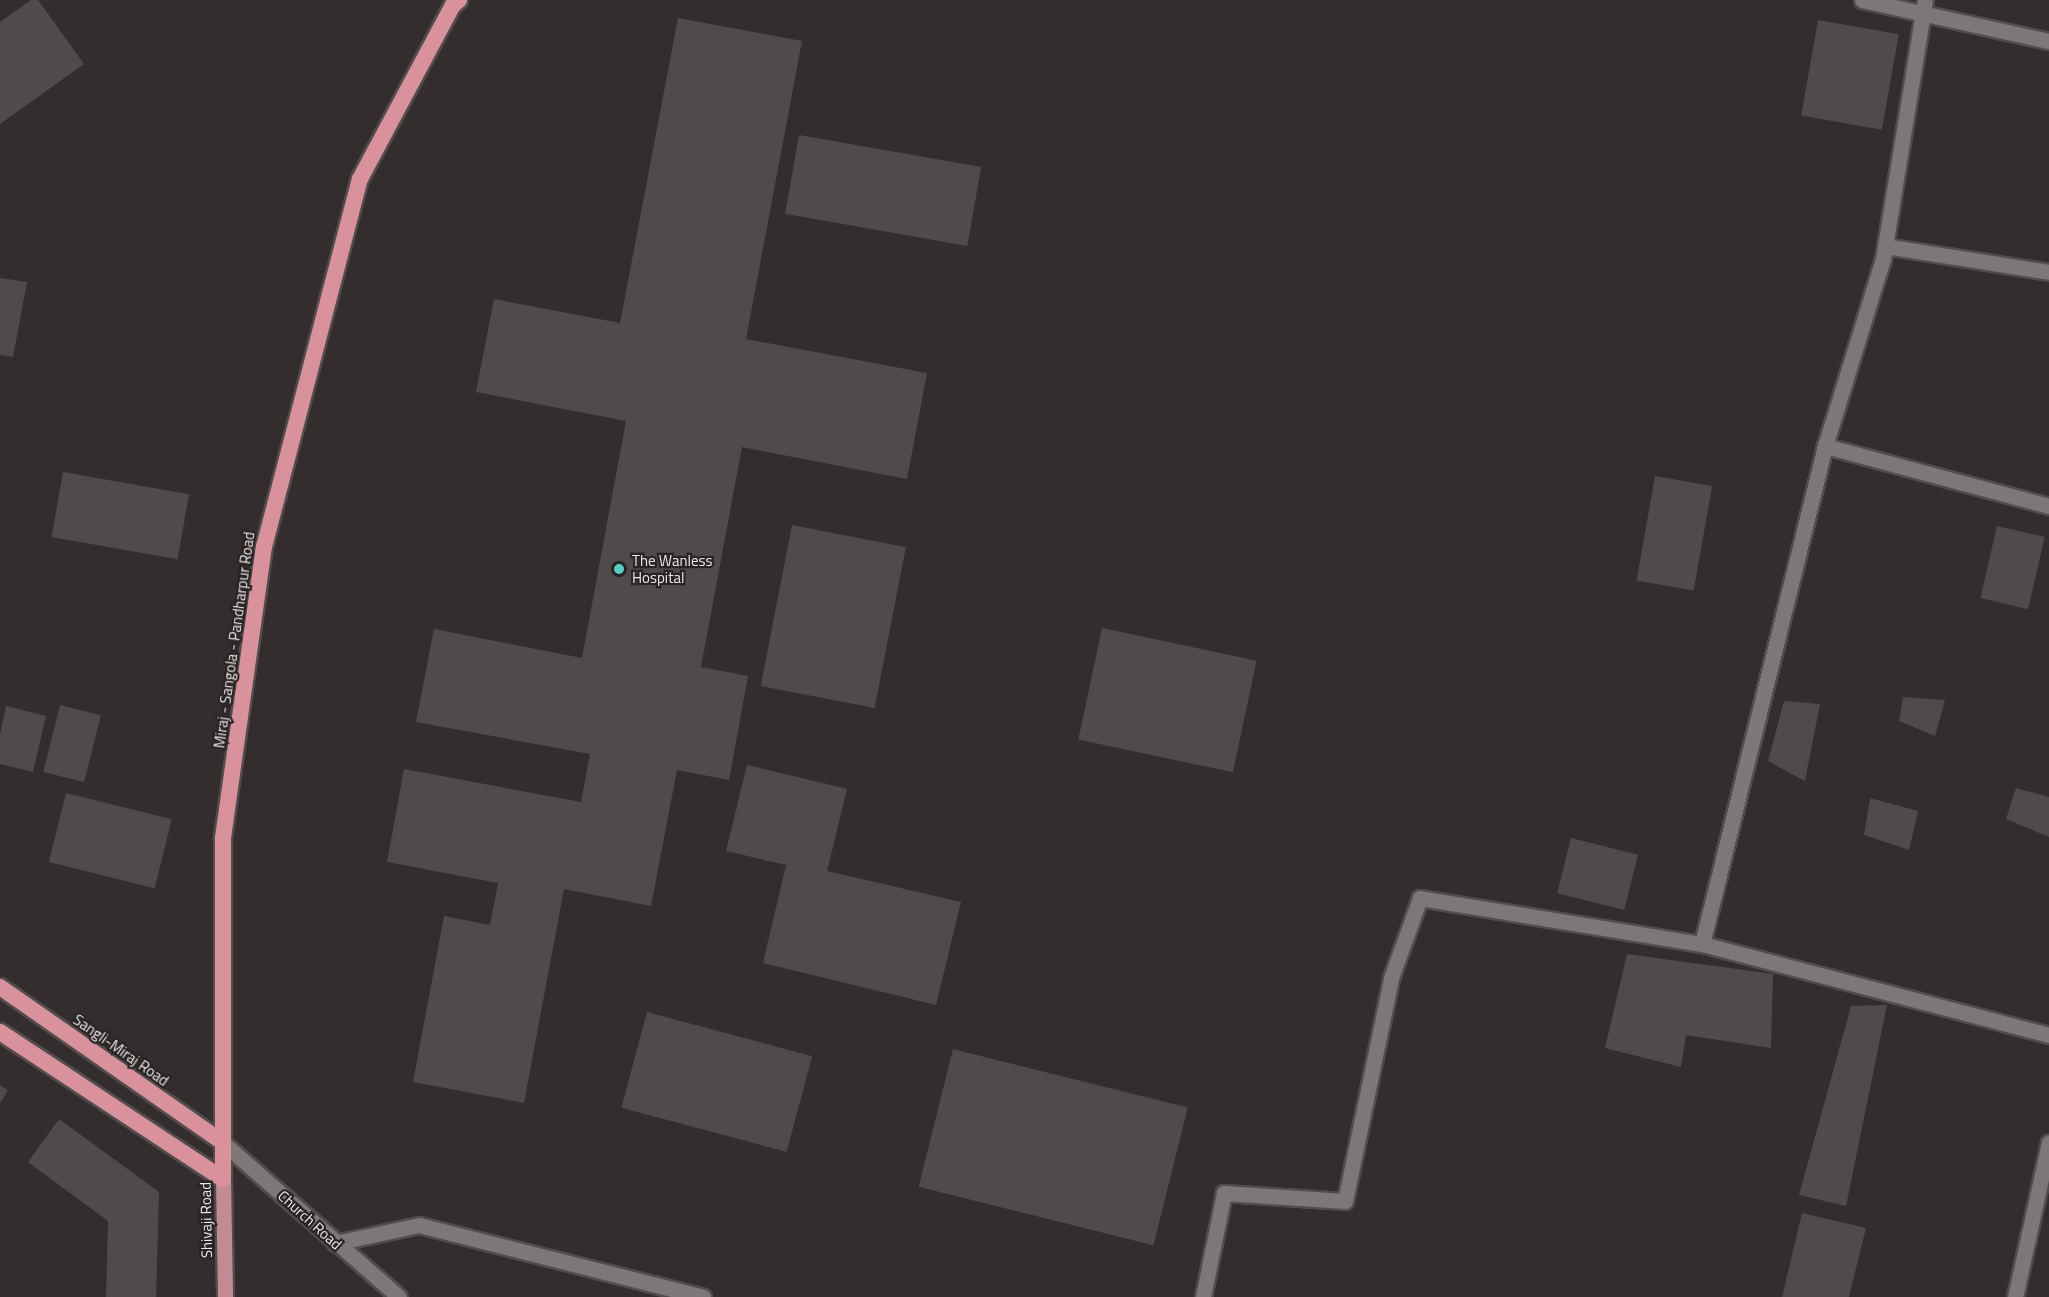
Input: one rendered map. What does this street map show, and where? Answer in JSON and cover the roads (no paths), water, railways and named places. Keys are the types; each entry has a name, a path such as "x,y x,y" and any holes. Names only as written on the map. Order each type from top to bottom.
{"highway":[{"name":"Miraj - Sangola - Pandharpur Road","path":"222,1142 224,838 264,547 360,179 453,5 459,0"},
{"name":"Sangli-Miraj Road","path":"0,987 222,1142"},
{"path":"0,1032 223,1179"},
{"name":"Shivaji Road","path":"222,1142 223,1179"}],"main road":[{"name":"Shivaji Road","path":"223,1179 225,1297"}],"street":[{"path":"1862,0 1923,7 2049,40"},
{"path":"1702,944 1825,446 1885,246 1923,7"},
{"path":"1885,246 2049,272"},
{"path":"1825,446 2049,506"},
{"path":"1203,1297 1224,1193 1345,1201 1391,978 1420,898 1702,944 2049,1035"},
{"name":"Church Road","path":"222,1142 399,1297"},
{"path":"2015,1297 2049,1143"},
{"path":"335,1243 419,1225 703,1297"}],"place":[{"name":"The Wanless Hospital","path":"619,569"}]}
